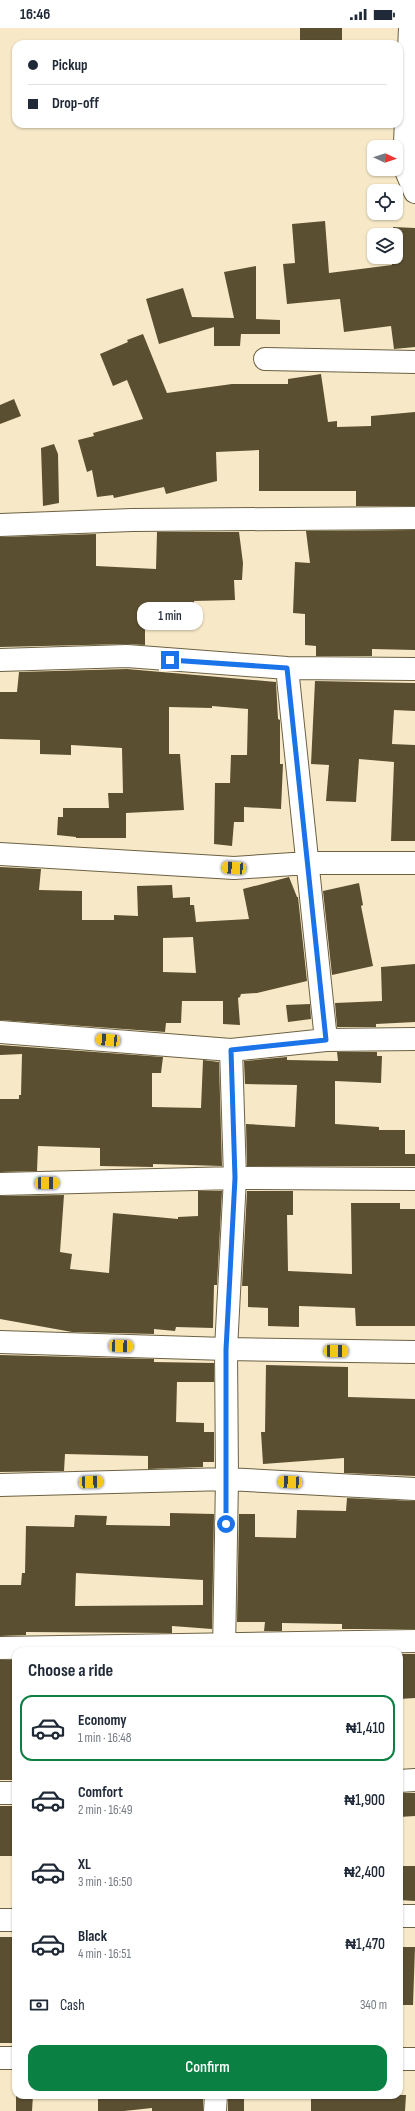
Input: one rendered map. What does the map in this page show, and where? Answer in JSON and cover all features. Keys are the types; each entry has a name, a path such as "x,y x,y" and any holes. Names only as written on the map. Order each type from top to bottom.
{"street":[{"path":"410,28 404,166 415,192"},
{"path":"265,359 415,362"},
{"path":"0,525 132,520 415,518"},
{"path":"0,660 127,656 287,668 415,669"},
{"path":"287,668 326,1040"},
{"path":"0,854 234,868 308,863 415,863"},
{"path":"0,1032 231,1050 326,1040 415,1039"},
{"path":"231,1050 235,1178 226,1350 227,1479 224,1647 415,1641"},
{"path":"0,1184 235,1178 415,1178"},
{"path":"0,1342 226,1350 415,1352"},
{"path":"0,1485 227,1479 415,1489"},
{"path":"0,1648 12,1648"},
{"path":"403,1781 415,1780"},
{"path":"0,1793 12,1793"},
{"path":"403,1916 415,1916"},
{"path":"0,1920 12,1920"},
{"path":"0,2058 12,2058"},
{"path":"403,2059 415,2059"},
{"path":"215,2111 216,2099"}],"building":[{"path":"300,28 342,28 342,40 300,40"},
{"path":"325,221 329,273 392,264 403,264 403,228 393,227 415,228 415,347 394,349 391,326 344,332 340,299 287,304 283,264 295,263 292,224"},
{"path":"256,266 256,319 280,320 280,334 241,334 240,346 214,346 214,327 159,344 146,299 183,288 192,317 234,318 224,272"},
{"path":"143,334 167,393 232,384 288,384 288,379 321,374 328,422 337,421 337,427 371,426 371,416 415,412 415,506 356,506 356,491 259,491 259,450 216,452 217,481 166,494 164,487 114,498 113,495 97,497 92,470 87,472 78,440 94,436 93,433 143,419 127,380 113,386 100,354 128,342 127,340"},
{"path":"14,399 21,416 0,424 0,405"},
{"path":"54,444 58,454 59,503 43,506 41,448"},
{"path":"415,530 415,650 372,649 372,656 316,656 316,646 305,645 305,614 293,613 295,562 310,563 306,531"},
{"path":"157,532 239,532 243,563 242,580 234,580 235,600 194,601 195,623 145,625 145,645 127,644 0,647 0,537 96,534 96,566 156,569"},
{"path":"127,669 276,682 278,719 280,720 280,764 283,764 281,809 244,807 244,822 234,822 232,846 214,844 215,783 230,783 231,755 247,755 248,709 212,706 212,708 169,707 169,754 180,754 184,810 126,813 126,838 76,838 57,835 58,817 63,817 63,808 109,808 108,793 123,793 122,748 71,745 71,755 40,754 40,740 0,739 0,692 17,692 19,672"},
{"path":"315,681 415,683 415,711 394,710 392,744 415,745 415,841 391,841 394,762 359,759 356,802 326,801 329,765 311,764"},
{"path":"0,867 41,869 39,890 82,891 82,920 114,920 114,915 138,916 137,886 172,885 173,898 190,897 190,905 194,905 196,922 249,919 243,889 289,877 298,897 307,981 257,993 241,994 238,998 240,1025 223,1024 223,1001 182,1001 181,1023 166,1023 165,1032 0,1020","holes":["193,937 196,973 163,972 163,938"]},
{"path":"359,883 363,905 361,906 373,966 332,975 323,891"},
{"path":"415,964 415,1022 376,1024 376,1027 337,1027 335,1003 382,1001 381,967"},
{"path":"310,1004 311,1019 288,1022 286,1005"},
{"path":"0,1045 163,1057 161,1073 152,1073 152,1107 201,1108 203,1060 219,1062 222,1166 153,1164 153,1167 100,1166 100,1148 38,1146 37,1171 0,1172 0,1099 19,1099 19,1095 21,1095 22,1054 0,1055"},
{"path":"337,1052 377,1052 377,1056 382,1056 381,1083 335,1081 335,1124 379,1127 379,1130 405,1130 405,1154 415,1154 415,1166 247,1166 246,1124 295,1127 297,1085 245,1084 244,1061 287,1057 287,1060 338,1061"},
{"path":"198,1191 222,1191 217,1285 214,1285 213,1328 176,1327 175,1331 154,1329 154,1334 72,1332 0,1319 0,1196 64,1195 60,1252 72,1254 70,1269 109,1273 113,1213 178,1219 178,1217 198,1216"},
{"path":"247,1191 293,1191 293,1215 287,1215 288,1271 352,1274 351,1203 400,1203 400,1209 415,1209 415,1326 356,1326 355,1308 299,1306 299,1327 268,1326 268,1308 248,1307 248,1286 242,1286"},
{"path":"0,1355 154,1359 154,1362 214,1363 214,1382 177,1382 176,1422 204,1423 204,1432 214,1432 214,1462 203,1462 203,1467 148,1469 148,1456 65,1454 64,1471 0,1472"},
{"path":"266,1365 348,1367 348,1397 415,1399 415,1476 344,1473 344,1458 263,1464 261,1432 265,1432"},
{"path":"347,1498 415,1501 415,1629 342,1629 342,1624 282,1623 282,1631 264,1631 265,1622 237,1622 239,1514 255,1514 255,1537 296,1538 297,1510 346,1511"},
{"path":"170,1513 214,1514 212,1629 172,1626 172,1633 26,1632 26,1635 0,1636 0,1585 21,1585 22,1573 25,1573 26,1526 74,1527 75,1515 107,1516 106,1525 170,1526","holes":["76,1573 203,1580 203,1605 75,1606"]},
{"path":"403,1654 415,1654 415,1698 403,1699"},
{"path":"0,1660 12,1660 12,1780 0,1780"},
{"path":"403,1793 415,1793 415,1816 403,1817"},
{"path":"0,1806 12,1806 12,1856 0,1856"},
{"path":"403,1866 415,1866 415,1901 403,1900"},
{"path":"0,1937 12,1937 12,2043 0,2043"},
{"path":"403,1947 415,1947 413,2005 403,2005"},
{"path":"403,2095 406,2095 405,2111 311,2111 311,2099 403,2099"},
{"path":"16,2099 33,2099 32,2111 16,2111"},
{"path":"98,2099 203,2099 203,2111 152,2111 152,2108 124,2111 98,2111"},
{"path":"228,2099 244,2099 244,2111 228,2111"}],"route":[{"path":"170,660 287,668 326,1040 231,1050 235,1178 226,1350 226,1524"}]}
